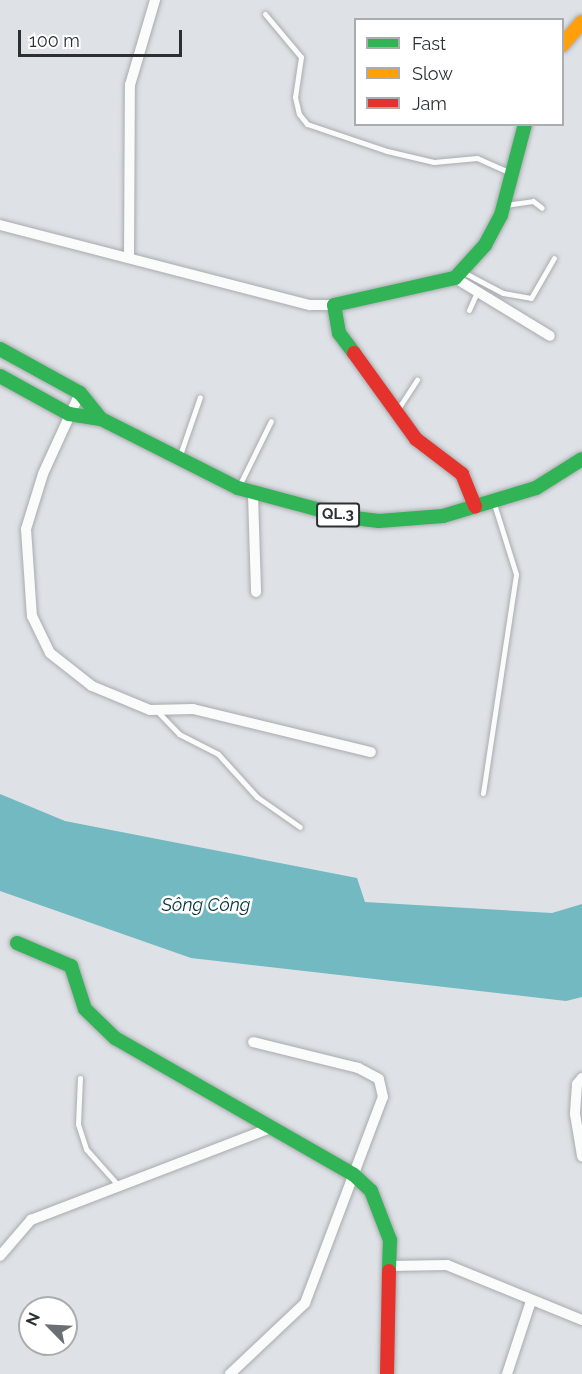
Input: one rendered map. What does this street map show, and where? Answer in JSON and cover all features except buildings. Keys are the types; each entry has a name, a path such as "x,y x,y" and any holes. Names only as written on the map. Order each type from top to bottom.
{"main road":[{"path":"564,43 582,22"},
{"path":"475,507 462,474 416,439 339,333 334,305 458,274 485,245 504,206 525,126"},
{"name":"QL.3","path":"0,349 80,393 101,419"},
{"name":"QL.3","path":"0,376 69,414 101,419 178,462 253,495 379,521 412,520 493,503 536,488 581,462"},
{"path":"17,942 71,966 85,1009 115,1038 189,1084 273,1127 354,1175 381,1209 390,1240 387,1374"}],"street":[{"path":"129,257 130,85 155,0"},
{"path":"0,225 310,304 334,305"},
{"path":"458,274 477,292 550,336"},
{"path":"80,393 69,414 26,529 32,616 39,637 69,672 92,686 156,710 193,709 371,752"},
{"path":"253,495 256,592"},
{"path":"230,1374 305,1303 383,1097 382,1083 358,1068 324,1056 253,1042"},
{"path":"582,1078 577,1084 575,1122 582,1155"},
{"path":"0,1256 31,1220 273,1127"},
{"path":"389,1266 447,1265 582,1320"},
{"path":"507,1374 531,1301"}],"lane":[{"path":"265,14 301,57 296,97 299,114 307,124 387,151 434,162 477,158 513,174"},
{"path":"504,206 533,201 542,208"},
{"path":"458,274 503,294 531,298 554,258"},
{"path":"469,310 477,292"},
{"path":"395,413 417,380"},
{"path":"178,462 200,397"},
{"path":"238,488 271,421"},
{"path":"483,793 516,574 493,503"},
{"path":"156,710 179,734 218,754 257,797 300,827"},
{"path":"80,1078 78,1124 86,1149 119,1186"}],"water":[{"name":"Sông Công","path":"0,794 65,821 357,878 365,902 552,913 582,904 582,997 566,1001 191,958 0,891"}],"traffic: fast":[{"path":"354,353 339,333 334,305 455,278 485,245 501,215 524,126"},
{"path":"0,349 80,393 101,419"},
{"path":"0,376 69,414 101,419 238,488 346,517 379,521 443,516 536,488 582,459"},
{"path":"17,943 71,966 85,1009 115,1038 354,1175 371,1191 390,1240 389,1271"}],"traffic: slow":[{"path":"564,43 582,22"}],"traffic: jam":[{"path":"354,353 416,439 462,474 475,507"},
{"path":"387,1374 389,1271"}]}
